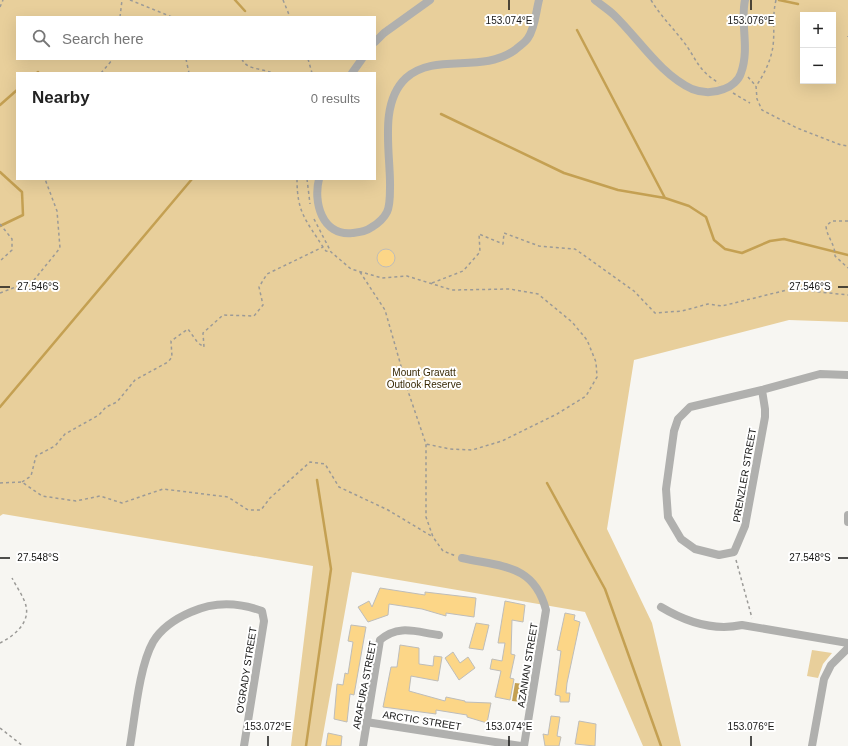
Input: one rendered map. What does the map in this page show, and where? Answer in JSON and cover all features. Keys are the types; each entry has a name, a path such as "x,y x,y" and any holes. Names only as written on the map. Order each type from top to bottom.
{"street":[{"path":"376,41 384,33 430,0"},
{"path":"319,180 317,188 318,206 324,222 336,232 348,234 365,232 376,224 387,212 390,176 387,133 396,92 405,79 418,69 440,65 484,63 504,58 528,38 539,0"},
{"path":"595,0 614,14 667,72 692,89 714,93 727,88 741,75 744,62 746,38 743,6 745,0"},
{"path":"353,72 361,60"},
{"path":"734,552 719,555 695,549 681,539 668,518 666,489 674,431 678,418 690,407 762,390 820,374 848,375"},
{"name":"PRENZLER STREET","path":"734,552 745,526 765,416 762,390"},
{"path":"848,515 848,522"},
{"name":"AZANIAN STREET","path":"462,558 516,570 528,577 539,589 546,610 523,746"},
{"name":"O'GRADY STREET","path":"130,746 143,669 153,642 164,628 181,616 202,607 222,603 251,607 262,611 264,621 244,746"},
{"path":"662,607 680,618 699,624 730,628 742,625 848,643"},
{"name":"ARAFURA STREET","path":"363,746 380,640 389,632 400,630 439,635"},
{"path":"812,746 824,679 831,665 848,648"},
{"name":"ARCTIC STREET","path":"366,722 523,746"}],"path":[{"path":"0,7 3,0"},
{"path":"120,16 122,0"},
{"path":"130,0 170,16"},
{"path":"283,0 290,16"},
{"path":"651,0 659,14 684,42 698,67 710,78 750,103"},
{"path":"776,0 773,11 773,47 764,75 756,86 757,99 762,110 798,128 841,145 848,146"},
{"path":"102,72 112,60"},
{"path":"186,60 189,72"},
{"path":"242,60 249,67 268,72"},
{"path":"308,60 312,72"},
{"path":"0,293 34,280 60,248 57,211 45,180"},
{"path":"297,180 297,198 303,216 326,252 331,252"},
{"path":"848,221 832,221 826,226 826,231 835,248 835,256 848,268"},
{"path":"0,224 12,239 12,250 0,261"},
{"path":"432,283 463,271 480,252 480,234 503,244 504,233 539,246 575,249 634,291 655,313 682,311 708,304 722,306 791,289 848,295"},
{"path":"0,482 22,482 31,476 36,456 55,446 65,434 99,415 106,407 117,402 135,380 168,362 172,357 172,341 188,329 198,343 204,347 202,332 223,315 254,316 263,305 259,287 267,274 323,247"},
{"path":"426,444 450,449 472,450 502,441 557,414 586,396 597,377 596,362 587,340 572,322 538,294 510,289 452,290 406,276 382,278 360,272 384,310 409,394 426,444 426,517 433,537 443,551 462,558"},
{"path":"22,482 42,496 76,502 100,496 122,503 163,489 228,497 248,510 261,510 270,498 310,462 325,464 339,487 388,510 433,537"},
{"path":"734,552 754,627"},
{"path":"0,643 12,637 26,619 26,605 12,578"},
{"path":"0,728 23,746"}],"green space":[{"name":"Mount Gravatt Outlook Reserve","path":"0,0 848,0 848,322 789,320 634,360 607,529 652,623 681,746 643,746 585,612 352,572 321,746 291,746 313,566 3,514 0,516"},
{"path":"812,650 832,653 823,664 818,678 807,676"}],"shaded area":[{"path":"515,683 524,684 521,702 512,701"}],"building":[{"path":"382,249 390,249 395,254 393,265 390,267 382,267 377,262 377,254"},
{"path":"380,588 425,595 425,592 476,598 474,617 446,613 446,616 422,609 389,604 388,615 368,622 358,607 369,601 372,607"},
{"path":"505,601 525,605 523,622 512,620 511,654 515,655 510,678 514,679 510,700 495,697 501,671 490,669 492,659 502,661 505,643 498,643"},
{"path":"565,613 575,615 574,620 580,622 567,683 566,693 570,693 569,702 560,702 560,696 555,695 561,651 557,650"},
{"path":"476,623 489,625 483,650 469,648"},
{"path":"351,625 366,627 354,695 350,694 347,722 334,719 337,684 343,685 345,673 348,674 353,642 348,641"},
{"path":"400,645 419,648 419,664 433,666 434,656 442,657 438,681 411,676 409,691 445,701 446,697 465,702 491,703 487,723 467,717 467,715 436,710 436,714 383,707 391,667 397,667"},
{"path":"453,652 460,663 468,657 475,668 459,680 445,658"},
{"path":"551,716 560,717 557,736 561,737 559,746 545,746 543,734 548,735"},
{"path":"579,721 596,724 595,746 575,744"},
{"path":"328,733 342,736 341,746 326,746"}],"waterway":[{"path":"235,0 245,11"},
{"path":"779,0 798,4"},
{"path":"577,30 665,198"},
{"path":"0,105 16,91"},
{"path":"441,114 564,173 618,190 665,198 689,206 706,217 714,240 725,249 742,253 770,241 784,239 848,255"},
{"path":"0,172 22,192 23,215 0,226"},
{"path":"0,407 191,180"},
{"path":"306,746 331,569 317,480"},
{"path":"547,483 605,589 661,746"}]}
